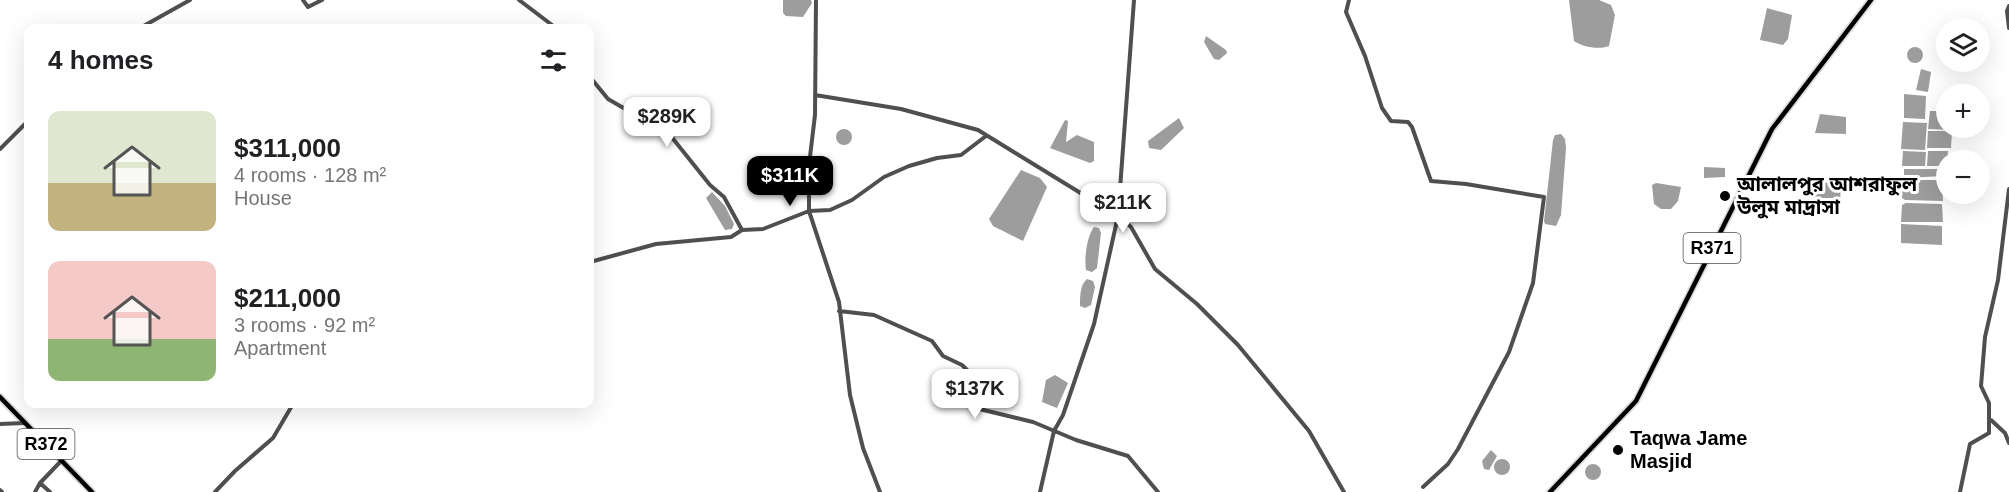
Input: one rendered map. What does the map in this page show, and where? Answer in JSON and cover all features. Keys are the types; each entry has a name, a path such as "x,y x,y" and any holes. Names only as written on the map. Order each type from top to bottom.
{"main road":[{"name":"R371","path":"1550,492 1636,400 1772,129 1871,0"},
{"name":"R372","path":"0,397 92,492"}],"street":[{"path":"147,24 190,0"},
{"path":"303,0 308,7 322,0"},
{"path":"519,0 551,24"},
{"path":"816,0 815,95 809,165 809,211 832,278 839,311 850,395 862,448 880,492"},
{"path":"1040,492 1054,431 1063,415 1094,324 1118,216 1134,0"},
{"path":"1349,0 1346,12 1365,56 1382,108 1391,121 1408,122 1412,127 1431,182 1466,184 1544,197 1533,283 1509,352 1448,464 1423,487"},
{"path":"2009,6 2009,28"},
{"path":"594,82 608,99 670,135 724,197 742,230"},
{"path":"815,95 901,109 978,130 1118,216 1131,227 1155,269 1197,304 1238,345 1309,431 1344,492"},
{"path":"0,149 24,125"},
{"path":"594,260 656,244 731,237 742,230 763,229 809,211 830,210 852,200 884,177 921,162 961,155 986,136"},
{"path":"1960,492 1970,444 1989,433 1991,420 1989,404 1981,386 1985,338 1998,280 2009,189"},
{"path":"839,311 874,315 932,341 943,356 963,365 970,373 971,380 963,393 963,405 1033,422 1128,456 1158,492"},
{"path":"215,492 273,438 291,408"},
{"path":"1991,420 2005,433 2009,443"},
{"path":"0,424 25,423"},
{"path":"35,492 40,483 62,460"},
{"path":"40,483 50,492"}],"shaded area":[{"path":"783,0 811,0 812,3 803,17 786,16 783,13"},
{"path":"1569,0 1599,0 1611,5 1615,15 1609,46 1591,47 1574,41"},
{"path":"1767,8 1792,15 1788,39 1783,45 1760,40"},
{"path":"1206,36 1226,50 1227,53 1219,60 1214,59 1204,42"},
{"path":"1912,47 1918,47 1923,55 1921,61 1912,63 1907,58 1907,52"},
{"path":"1921,69 1931,72 1928,92 1916,90"},
{"path":"1904,94 1926,96 1925,119 1904,118"},
{"path":"1930,111 1936,111 1936,129 1928,129"},
{"path":"1820,114 1846,117 1846,134 1815,133"},
{"path":"1179,118 1184,128 1161,150 1149,148 1148,141"},
{"path":"1065,120 1068,121 1066,142 1077,135 1094,142 1094,161 1090,163 1050,148"},
{"path":"1903,122 1927,123 1925,150 1901,149"},
{"path":"844,129 850,131 852,137 850,143 844,145 838,143 836,137 838,131"},
{"path":"1928,131 1936,131 1936,138 1952,138 1951,148 1927,148"},
{"path":"1561,134 1565,139 1566,148 1561,215 1556,226 1545,224 1544,221 1553,140 1555,135"},
{"path":"1903,151 1926,152 1925,166 1902,166"},
{"path":"1928,151 1936,151 1936,166 1927,166"},
{"path":"1704,167 1725,168 1725,177 1704,178"},
{"path":"1904,169 1936,169 1936,176 1904,178"},
{"path":"1021,170 1040,178 1047,187 1023,241 993,226 989,219"},
{"path":"1814,179 1841,184 1840,202 1835,209 1813,205"},
{"path":"1903,180 1936,180 1936,201 1902,198"},
{"path":"1656,183 1681,187 1678,201 1671,209 1661,209 1654,204 1652,185"},
{"path":"712,192 725,206 734,224 732,229 725,230 706,198"},
{"path":"1906,203 1942,204 1943,222 1901,222 1902,205"},
{"path":"1901,224 1942,226 1942,245 1901,243"},
{"path":"1094,227 1099,228 1101,233 1097,268 1092,272 1086,270 1085,259 1088,241"},
{"path":"1087,279 1093,281 1095,287 1091,305 1085,308 1080,306 1080,298"},
{"path":"1055,375 1068,383 1057,408 1042,402 1046,380"},
{"path":"1491,450 1497,456 1489,470 1484,469 1482,461"},
{"path":"1502,459 1508,461 1510,467 1508,473 1502,475 1496,473 1494,467 1496,461"},
{"path":"1590,464 1596,464 1601,472 1599,478 1590,480 1585,475 1585,469"}],"place":[{"name":"আলালপুর আশরাফুল উলুম মাদ্রাসা","path":"1725,196"},
{"name":"Taqwa Jame Masjid","path":"1618,450"}]}
